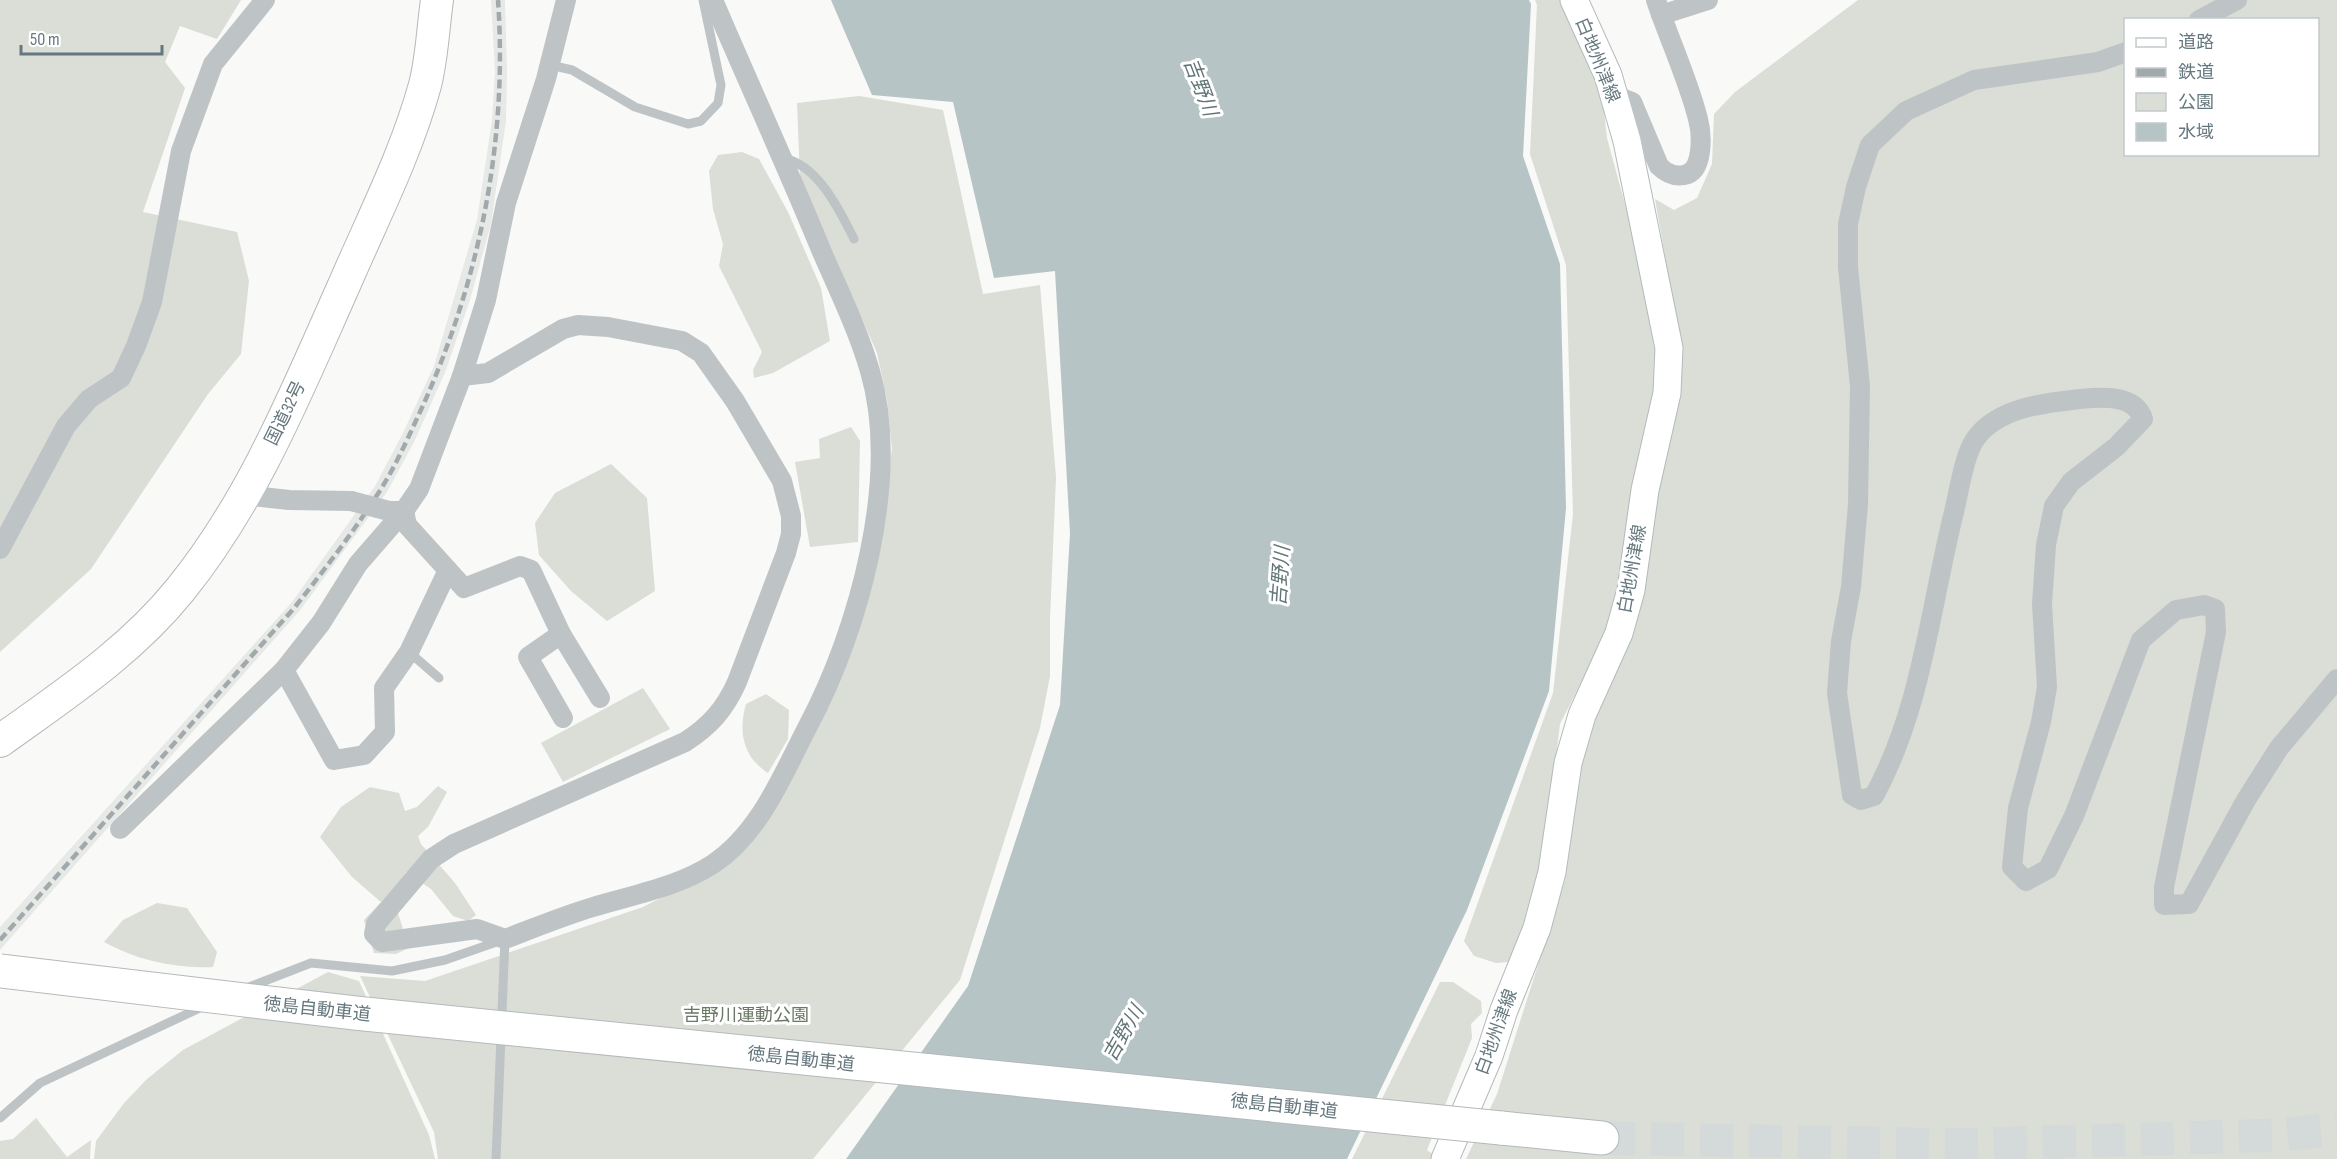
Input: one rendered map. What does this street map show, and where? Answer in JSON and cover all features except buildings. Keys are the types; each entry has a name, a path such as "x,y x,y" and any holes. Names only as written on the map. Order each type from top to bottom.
{"highway":[{"name":"国道32号","path":"0,741 87,678 135,639 180,590 244,495 287,412 398,163 425,84 437,0"},
{"name":"徳島自動車道","path":"0,971 379,1016 1602,1138"}],"main road":[{"name":"白地州津線","path":"1445,1159 1490,1056 1504,1010 1537,928 1552,873 1568,763 1582,716 1619,633 1631,590 1644,490 1667,393 1669,348 1627,141 1608,75 1574,0"}],"street":[{"path":"0,549 66,426 89,399 121,378 136,346 152,302 181,151 213,64 265,0"},
{"path":"120,829 285,670 321,623 358,564 396,511 419,489 462,376 486,300 506,203 550,65 566,0"},
{"path":"462,376 488,373 563,328 608,327 682,341 701,353 735,401 782,481 791,516 791,534 786,554 737,682 728,701 710,723 685,742 454,844 431,860 415,876 374,929 377,940 382,942 477,928 505,939 588,909 684,879 710,866 730,850 766,805 813,718 847,640 862,590 873,533 880,454 878,414 870,372 783,158 714,0"},
{"path":"1614,95 1632,102 1659,166 1667,174 1689,175 1695,169 1698,160 1698,120 1658,7 1708,0"},
{"path":"2203,18 2237,0"},
{"path":"2124,53 2098,62 1974,80 1906,111 1870,145 1856,187 1848,224 1848,267 1860,386 1858,504 1851,587 1841,641 1837,693 1852,795 1861,800 1874,796 1888,770 1907,716 1923,661 1945,547 1966,464 1976,438 2001,418 2038,403 2093,398 2129,401 2140,410 2143,419 2116,447 2072,482 2054,507 2046,545 2042,604 2046,687 2042,722 2018,808 2012,867 2026,881 2048,869 2074,816 2142,640 2176,610 2204,605 2215,609 2216,632 2164,887 2164,904 2189,904 2246,800 2279,748 2337,679"},
{"path":"244,495 289,500 351,501 396,511 464,588 520,566 531,570 561,634 600,698"},
{"path":"285,670 334,760 364,755 385,732 384,688 409,652 448,570"},
{"path":"561,634 528,657 563,718"}],"lane":[{"path":"550,65 572,70 634,107 688,124 700,121 718,103 721,85 703,0"},
{"path":"783,158 796,160 814,176 844,219 854,238"},
{"path":"409,652 439,678"},
{"path":"0,1118 40,1083 182,1015 295,968 311,963 392,971 409,969 505,939 496,1159"}],"shaded area":[{"path":"491,0 505,0 507,71 506,121 491,224 470,300 446,370 415,440 387,492 301,609 0,950 0,927 292,602 375,486 403,433 434,366 477,220 492,120 495,72"}],"green space":[{"path":"0,0 241,0 217,39 180,26 165,62 185,88 143,212 237,232 249,281 241,354 208,394 91,569 0,652"},
{"path":"1535,0 1564,0 1602,95 1607,138 1655,315 1661,352 1613,620 1560,724 1542,873 1509,962 1496,963 1474,956 1464,941 1553,693 1573,514 1566,265 1530,154 1537,5"},
{"path":"1858,0 2337,0 2337,1159 1466,1159 1497,1094 1565,880 1587,726 1681,349 1655,199 1674,210 1697,198 1712,164 1714,114 1735,92"},
{"name":"吉野川運動公園","path":"859,96 943,110 983,294 1040,285 1056,477 1050,676 1040,728 960,980 813,1159 438,1159 434,1132 360,976 425,981 643,907 689,883 739,850 874,570 892,449 887,400 877,353 800,177 797,103"},
{"path":"742,152 759,159 788,212 821,288 830,341 773,373 754,378 753,370 762,352 719,266 723,244 713,209 709,171 718,155"},
{"path":"851,427 860,441 858,542 810,547 795,462 820,458 819,439"},
{"path":"611,464 647,498 655,591 607,621 571,591 539,555 535,523 555,493"},
{"path":"643,688 670,729 563,782 541,743"},
{"path":"766,694 789,710 788,739 768,773 748,752 743,734 746,704"},
{"path":"438,786 447,792 428,827 418,836 421,844 455,883 476,915 468,921 453,916 431,889 406,872 397,910 409,948 396,954 374,953 364,920 381,902 352,877 320,837 341,807 370,787 399,793 405,811 417,807"},
{"path":"157,903 187,908 217,952 213,967 157,962 129,954 104,942 123,920"},
{"path":"328,972 359,981 429,1135 435,1159 94,1159 96,1141 124,1103 147,1079 183,1050"},
{"path":"1440,982 1453,982 1481,1001 1482,1013 1471,1024 1472,1038 1427,1150 1435,1156 1434,1159 1352,1159"},
{"path":"36,1118 67,1157 91,1140 90,1159 0,1159 0,1141 13,1139"}],"water":[{"name":"吉野川","path":"831,0 1529,0 1531,4 1523,156 1560,264 1566,508 1549,691 1467,910 1347,1159 846,1159 968,986 1060,705 1070,533 1055,271 994,278 953,102 872,95"}],"tunnel":[{"path":"1602,1138 1956,1145 2280,1135 2337,1129"}],"railway":[{"path":"0,940 295,607 329,564 392,470 441,363 473,262 485,211 498,106 500,53 498,0"}]}
